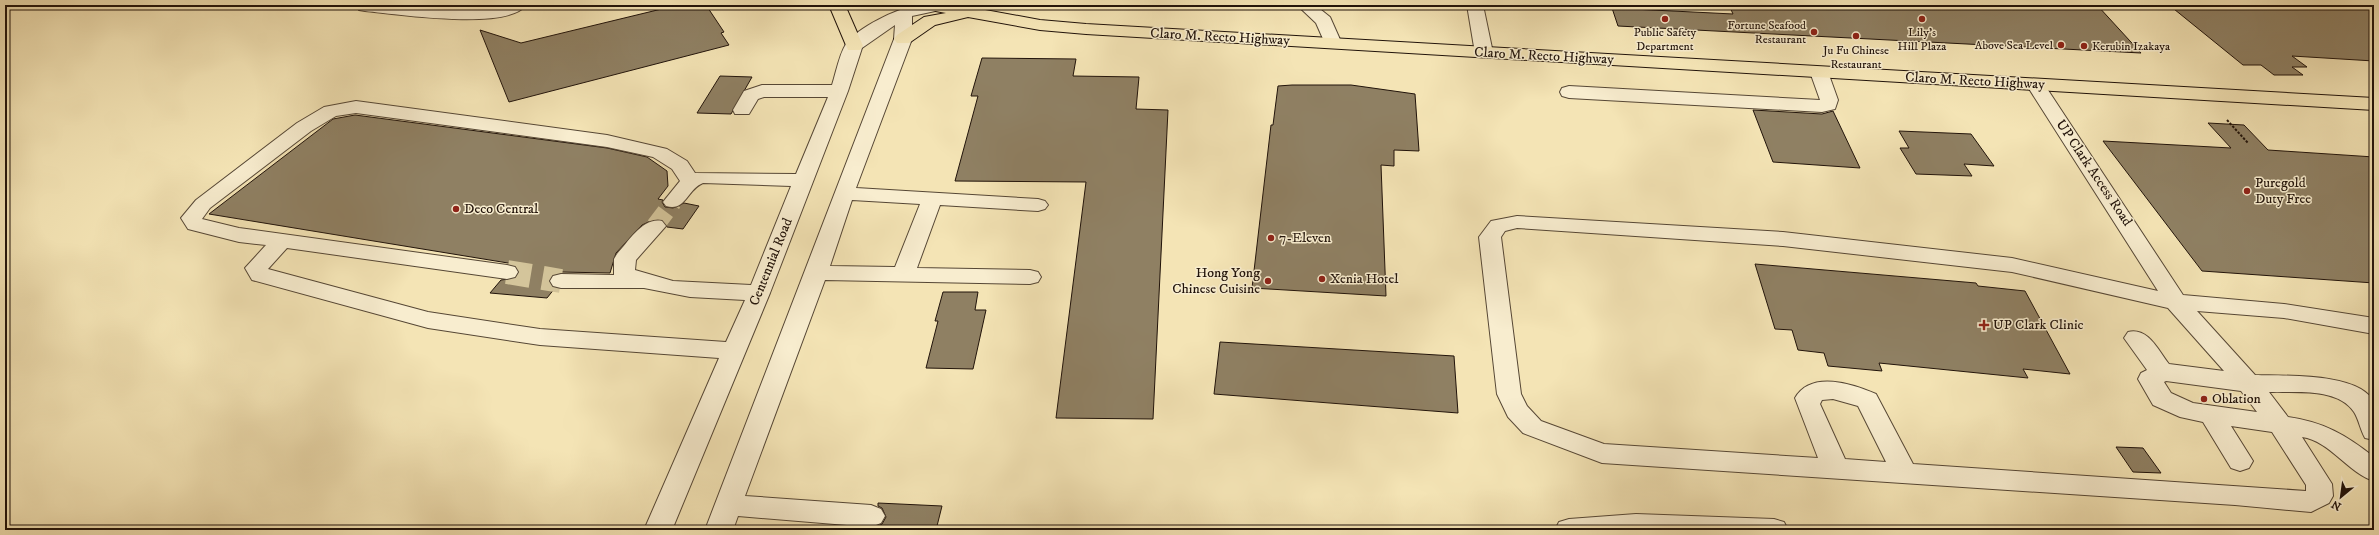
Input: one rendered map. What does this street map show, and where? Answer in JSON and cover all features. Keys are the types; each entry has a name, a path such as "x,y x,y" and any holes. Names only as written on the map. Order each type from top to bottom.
{"main road":[{"path":"837,5 854,46"},
{"name":"Claro M. Recto Highway","path":"932,5 972,14 1064,28 2374,104"},
{"path":"903,39 930,21 972,14"}],"street":[{"path":"365,6 449,14 490,14 518,5"},
{"path":"854,46 900,9 932,5"},
{"path":"1306,5 1324,22 1333,44"},
{"path":"1475,5 1484,53"},
{"path":"719,530 817,273 844,193 903,39 900,9"},
{"name":"Centennial Road","path":"658,530 759,293 839,91 854,46"},
{"path":"1568,92 1822,106 1828,105 1829,100 1818,72"},
{"name":"UP Clark Access Road","path":"1905,474 2235,495 2311,502 2320,496 2320,484 2279,423 2248,383 2176,302 2153,263 2035,84"},
{"path":"742,110 751,95 762,91 839,91"},
{"path":"507,272 239,235 195,224 190,218 203,204 304,128 331,111 343,108 356,108 607,141 660,153 680,165 690,181"},
{"path":"673,202 690,181 701,177 804,180"},
{"path":"844,193 1038,205"},
{"path":"904,274 932,199"},
{"path":"1905,474 1836,468 1602,453 1532,427 1517,411 1509,394 1490,237 1498,226 1517,222 1783,239 2012,266 2176,302 2284,311 2374,326"},
{"path":"641,282 624,273 625,259 655,226"},
{"path":"281,242 256,268 260,275 428,320 540,337 734,351"},
{"path":"817,273 1030,277"},
{"path":"561,281 641,282 674,289 759,293"},
{"path":"2136,338 2162,372"},
{"path":"2374,431 2367,414 2356,399 2335,390 2302,384 2248,383 2162,372 2150,379 2162,399 2189,411 2279,423 2310,429 2340,445 2374,472"},
{"path":"1836,468 1808,404 1807,398 1816,392 1833,390 1853,394 1867,400 1905,474"},
{"path":"2211,415 2240,461"},
{"path":"728,505 800,521 871,516"},
{"path":"1568,530 1636,525 1774,530"}],"path":[{"path":"2227,120 2248,143"}],"building":[{"path":"678,5 706,5 724,32 721,33 729,45 509,102 480,30 521,43"},
{"name":"Lily's Hill Plaza","path":"1729,5 2097,5 2141,53 1618,26 1612,8 1733,14"},
{"path":"2169,5 2374,5 2374,61 2292,56 2307,67 2292,67 2303,75 2274,75 2261,65 2243,65"},
{"path":"982,58 1076,59 1073,76 1139,77 1136,109 1168,110 1153,419 1056,418 1086,182 955,181 978,96 971,96"},
{"path":"720,76 752,77 731,114 697,113"},
{"path":"1351,85 1415,94 1419,151 1394,150 1394,166 1381,165 1386,296 1252,288 1271,125 1273,125 1278,86"},
{"path":"1753,110 1822,114 1833,111 1860,168 1773,162"},
{"name":"Deco Central","path":"355,115 607,148 647,157 667,171 668,186 658,199 663,200 662,202 665,207 673,208 684,203 699,206 683,229 667,227 662,220 655,219 642,225 616,253 610,273 561,272 553,275 549,282 555,288 547,298 490,293 501,280 516,278 519,271 513,265 514,264 209,214 333,119"},
{"name":"Puregold Duty Free","path":"2208,123 2244,125 2268,150 2374,157 2374,283 2202,271 2103,141 2231,148"},
{"path":"1899,131 1971,134 1994,166 1964,164 1972,176 1916,174 1900,148 1909,148"},
{"path":"1755,264 1976,283 1978,286 2025,291 2070,374 2023,369 2028,378 1879,363 1882,371 1828,366 1824,353 1798,350 1792,330 1775,329"},
{"path":"943,292 978,292 975,310 986,310 973,369 926,368 938,321 935,321"},
{"path":"1220,342 1454,356 1458,413 1214,394"},
{"path":"2116,447 2143,448 2161,473 2133,472"},
{"path":"878,503 942,506 936,530 870,530 882,524 886,517 882,508 878,506"}],"tunnel":[{"path":"655,226 673,202"},
{"path":"507,272 561,281"}],"place":[{"name":"Public Safety Department","path":"1665,19"},
{"name":"Lily's Hill Plaza","path":"1922,19"},
{"name":"Fortune Seafood Restaurant","path":"1814,32"},
{"name":"Ju Fu Chinese Restaurant","path":"1856,36"},
{"name":"Above Sea Level","path":"2061,45"},
{"name":"Kerubin Izakaya","path":"2084,46"},
{"name":"Puregold Duty Free","path":"2247,191"},
{"name":"Deco Central","path":"456,209"},
{"name":"7-Eleven","path":"1271,238"},
{"name":"Xenia Hotel","path":"1322,279"},
{"name":"Hong Yong Chinese Cuisine","path":"1268,281"},
{"name":"UP Clark Clinic","path":"1984,325"},
{"name":"Oblation","path":"2204,399"}]}
